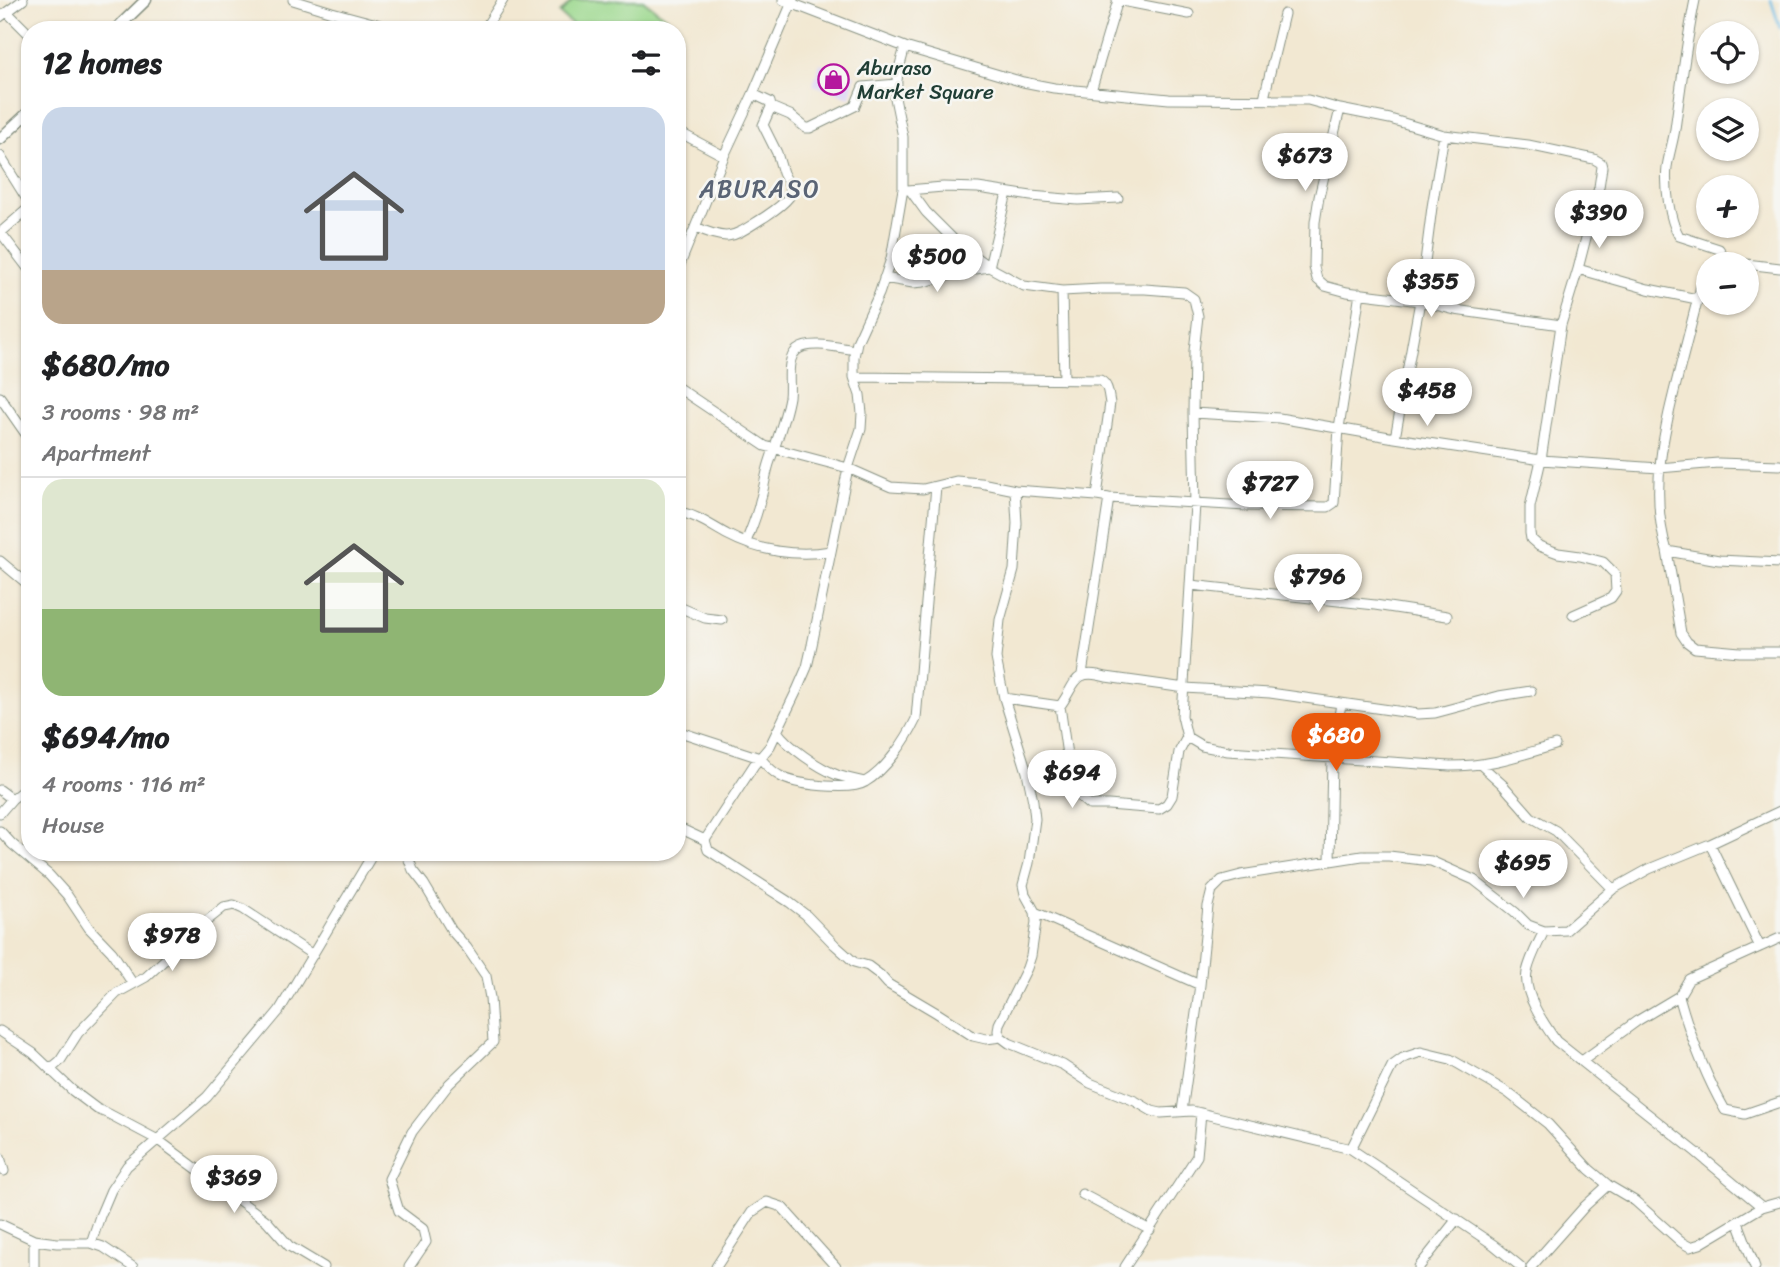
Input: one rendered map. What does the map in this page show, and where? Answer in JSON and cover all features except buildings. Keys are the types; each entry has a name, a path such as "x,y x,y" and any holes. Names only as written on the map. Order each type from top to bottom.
{"street":[{"path":"124,21 146,0"},
{"path":"293,0 366,21"},
{"path":"490,21 503,0"},
{"path":"1091,91 1117,0 1189,14"},
{"path":"1695,0 1668,165 1671,218 1679,236 1720,252"},
{"path":"686,251 724,156 753,94 789,1 905,47 1023,82 1054,88 1169,99 1308,100 1444,135 1528,145 1594,159 1601,163 1602,167 1599,187 1561,325 1541,460 1530,507 1531,539 1539,546 1558,553 1603,562 1615,574 1616,591 1611,598 1573,615"},
{"path":"11,7 21,22"},
{"path":"1264,98 1284,14"},
{"path":"705,840 769,746 807,667 848,468 861,429 860,395 854,377 855,350 891,259 906,189 903,137 895,98 905,47"},
{"path":"753,94 810,128 855,106 863,87 897,84"},
{"path":"696,227 719,236 737,234 787,201 790,186 763,125 771,107"},
{"path":"1340,109 1315,222 1314,267 1317,279 1325,286 1360,293 1420,300 1455,310 1561,325"},
{"path":"0,139 21,119"},
{"path":"1395,438 1420,300 1444,135"},
{"path":"686,136 724,156"},
{"path":"0,156 21,191"},
{"path":"906,189 966,188 1078,200 1118,198"},
{"path":"906,189 959,246 989,267 1024,286 1062,292 1145,289 1184,292 1194,299 1198,316 1194,351 1193,413 1195,503 1185,688 1182,716 1187,737 1179,752 1172,796 1167,804 1159,809 1089,805 1080,797 1068,762 1060,706 1075,679 1083,674 1185,688 1270,693 1418,714 1435,713 1499,695 1531,691"},
{"path":"989,267 1007,192"},
{"path":"21,214 0,233 21,260"},
{"path":"1759,266 1780,268"},
{"path":"884,278 923,282 989,267"},
{"path":"1578,270 1696,299"},
{"path":"1062,292 1064,380"},
{"path":"686,393 765,446 848,468 891,487 923,489 956,481 1109,499 1328,507 1334,503 1339,428 1360,293"},
{"path":"1696,303 1668,415 1658,468 1658,517 1667,551 1681,632 1695,648 1780,652"},
{"path":"746,542 788,405 793,355 803,346 815,345 855,350"},
{"path":"854,377 1100,380 1108,389 1109,413 1097,496"},
{"path":"0,397 21,428"},
{"path":"1193,413 1279,418 1541,460 1658,468 1718,463 1780,465"},
{"path":"686,734 760,758 780,776 797,783 814,785 857,786 865,782 895,753 908,737 916,719 936,486"},
{"path":"1015,490 1017,523 1014,570 1000,620 996,658 1004,698 1033,801 1035,819 1023,885 1035,912 1036,922 1027,968 999,1024 1001,1037 1017,1047 1063,1065 1090,1083 1135,1101 1152,1111 1200,1113 1351,1149 1457,1219 1521,1267"},
{"path":"1083,674 1109,499"},
{"path":"686,513 704,520 730,536 779,551 817,554 831,551"},
{"path":"1667,551 1719,560 1780,564"},
{"path":"0,561 21,578"},
{"path":"1191,585 1375,605 1447,616"},
{"path":"686,610 705,618 722,620"},
{"path":"1004,698 1060,706"},
{"path":"1330,861 1332,757 1340,704"},
{"path":"777,731 783,741 821,766 837,775 865,782"},
{"path":"1187,737 1202,746 1228,751 1450,766 1498,762 1555,745"},
{"path":"1480,765 1502,784 1531,817 1556,831 1613,889"},
{"path":"0,790 12,799"},
{"path":"0,813 21,792"},
{"path":"1182,1111 1208,906 1212,890 1222,880 1362,856 1431,861 1474,880 1528,925 1544,931 1566,930 1613,889 1649,869 1780,811"},
{"path":"0,831 21,852"},
{"path":"686,831 705,840 709,850 806,915 854,962 868,966 888,984 972,1036 986,1039 1001,1037"},
{"path":"1710,844 1760,947"},
{"path":"32,861 67,895 89,928 112,952 133,984"},
{"path":"91,1243 111,1190 127,1166 207,1097 279,1011 369,861"},
{"path":"410,861 452,931 486,976 493,1042 449,1084 412,1132 389,1179 399,1211 423,1229 426,1242 410,1267"},
{"path":"48,1067 60,1061 78,1033 117,993 146,977 224,907 234,905 243,908 313,955"},
{"path":"1035,912 1200,985"},
{"path":"1544,931 1528,970 1527,981 1534,1004 1556,1041 1762,1208"},
{"path":"1582,1062 1637,1021 1679,996 1689,979 1780,938"},
{"path":"1679,996 1715,1092 1726,1110 1745,1114 1780,1102"},
{"path":"0,1031 33,1053 73,1091 97,1109 158,1140 268,1221 289,1246 324,1267"},
{"path":"1351,1149 1392,1066 1404,1058 1422,1052 1450,1059 1507,1092 1548,1124 1589,1169 1608,1185 1635,1201 1690,1247 1700,1244 1762,1208 1780,1202"},
{"path":"1125,1267 1197,1156 1200,1113"},
{"path":"0,1157 4,1171"},
{"path":"1531,1267 1585,1206 1608,1185"},
{"path":"1082,1194 1150,1230"},
{"path":"716,1267 752,1212 767,1202 782,1207 836,1267"},
{"path":"1419,1267 1457,1219"},
{"path":"1738,1222 1755,1267"},
{"path":"0,1224 34,1241 91,1243 103,1247 133,1267"},
{"path":"34,1241 34,1267"}],"shaded area":[{"name":"Aburaso Market Square","path":"820,63 855,75 850,97 813,85"}],"green space":[{"path":"573,0 643,0 667,18 665,21 568,21 560,14"}],"waterway":[{"path":"1771,0 1780,28"}],"place":[{"name":"Aburaso Market Square","path":"834,80"}],"district":[{"name":"ABURASO","path":"760,189"}]}
